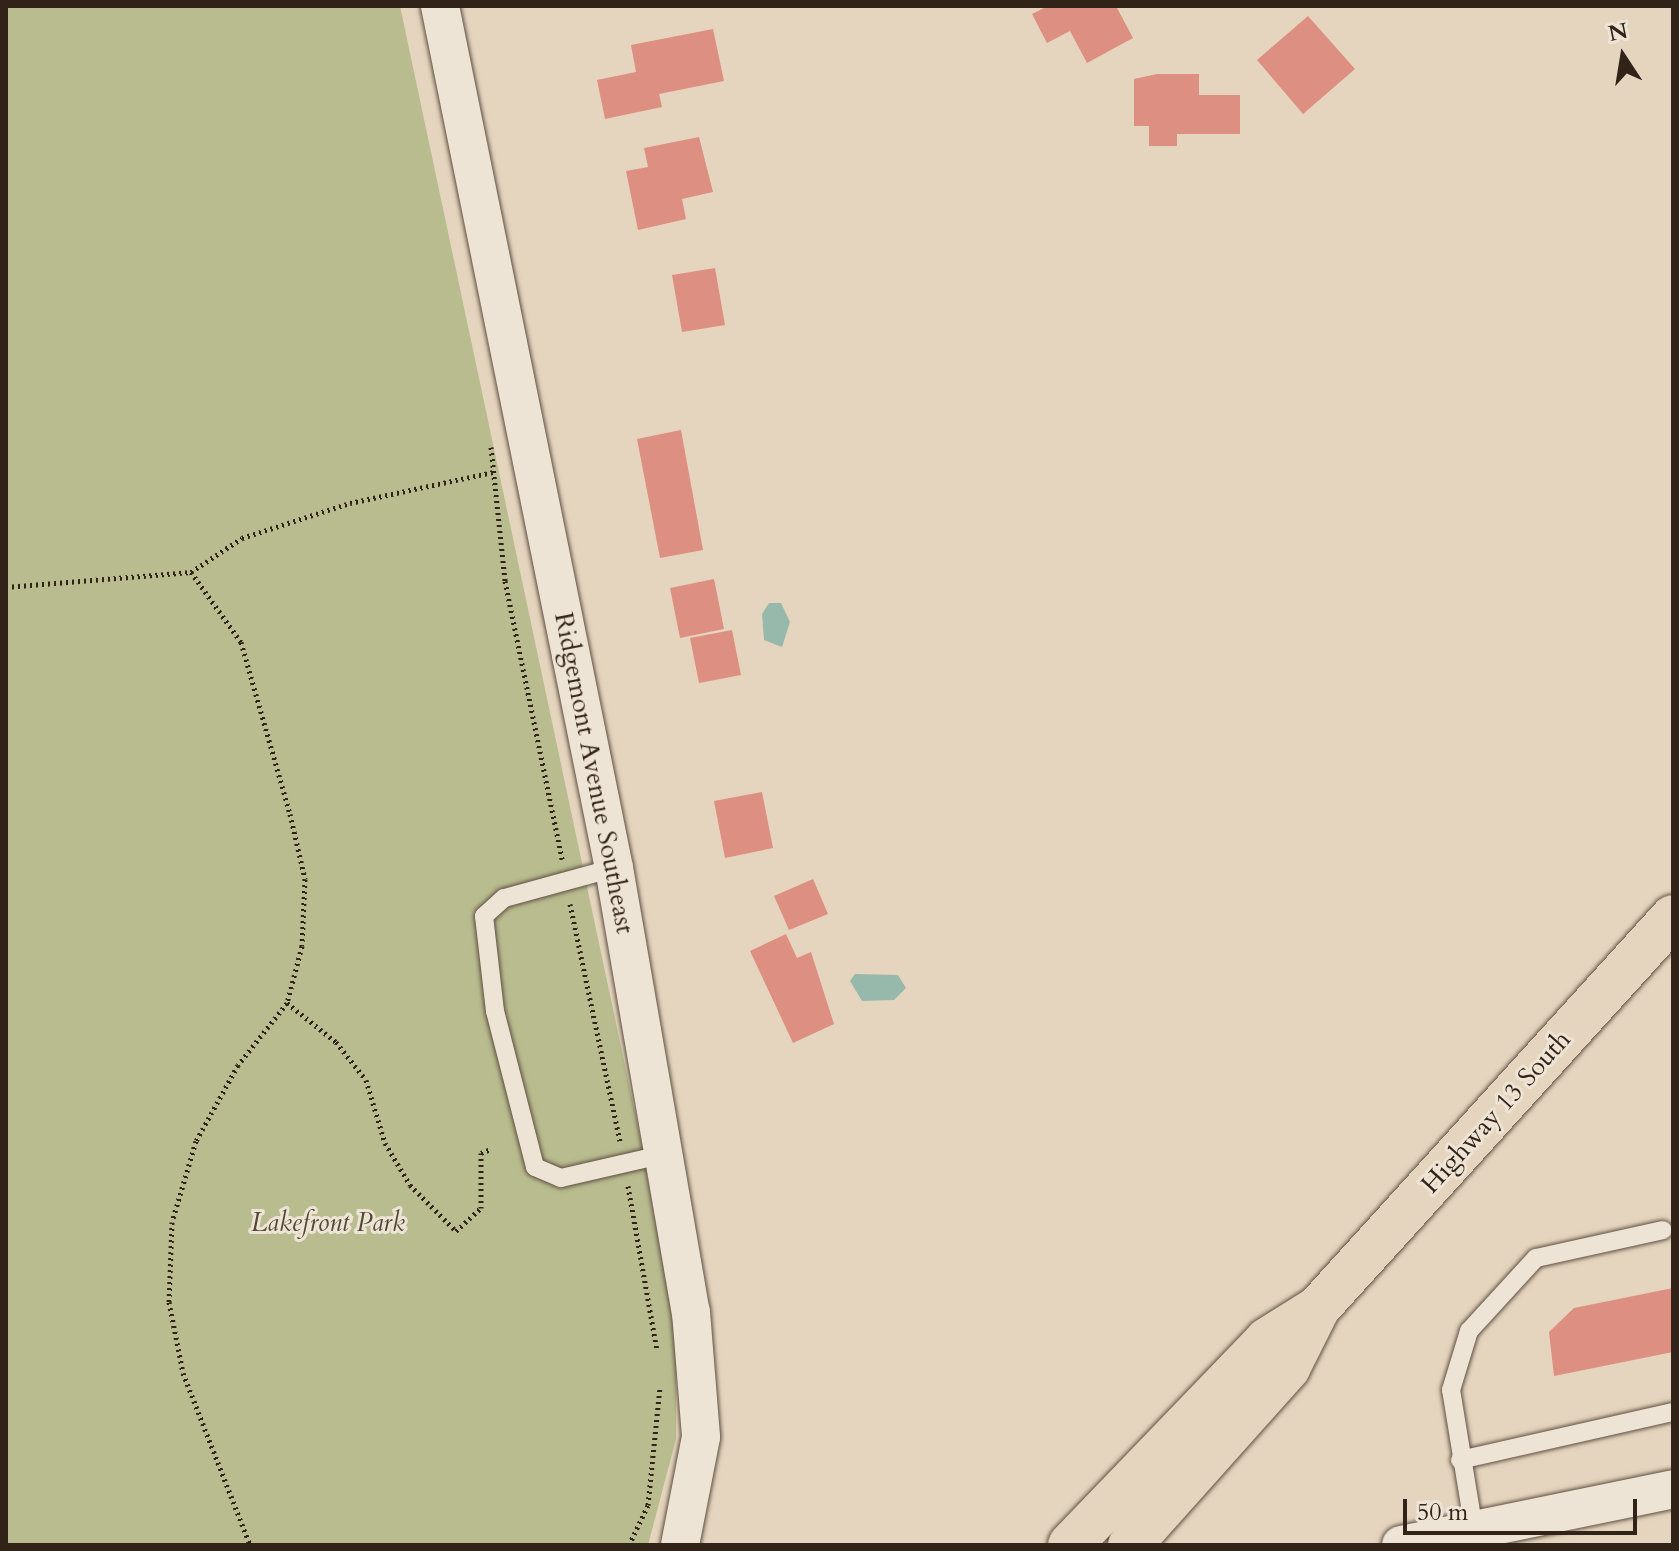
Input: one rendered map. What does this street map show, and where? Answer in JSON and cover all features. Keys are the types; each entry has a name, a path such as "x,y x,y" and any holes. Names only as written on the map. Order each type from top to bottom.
{"main road":[{"name":"Highway 13 South","path":"1070,1545 1267,1340 1318,1308 1673,917"},
{"name":"Highway 13 South","path":"1130,1545 1288,1368 1318,1308"}],"street":[{"name":"Ridgemont Avenue Southeast","path":"440,6 614,868 691,1312 701,1437 680,1545"},
{"path":"1401,1545 1474,1530 1514,1534 1673,1489"}],"lane":[{"path":"614,868 504,898 484,916 498,1026 535,1167 561,1178 665,1154"},
{"path":"1474,1530 1460,1460 1451,1390 1455,1361 1492,1298 1536,1258 1663,1230"},
{"path":"1460,1460 1673,1412"}],"path":[{"path":"489,436 505,581 625,1164 659,1361"},
{"path":"6,587 191,572 242,538 350,503 493,472"},
{"path":"191,572 241,642 305,879 302,946 287,1003 238,1065 196,1141 172,1222 169,1302 183,1373 250,1545"},
{"path":"287,1003 336,1042 366,1080 391,1154 433,1213 456,1231 481,1208 481,1153 491,1149"},
{"path":"629,1545 648,1505 661,1376"}],"green space":[{"name":"Lakefront Park","path":"6,6 400,6 641,1141 676,1339 676,1439 648,1545 6,1545"}],"shaded area":[{"path":"769,603 781,603 790,622 782,647 764,640 762,614"},
{"path":"855,974 898,975 906,988 894,1000 862,1001 850,981"}],"building":[{"path":"1048,6 1116,6 1133,38 1087,63 1070,31 1047,43 1032,14"},
{"path":"1308,16 1355,69 1303,114 1257,60"},
{"path":"713,29 724,81 659,94 662,107 605,119 597,80 636,72 631,45"},
{"path":"1157,74 1199,74 1199,95 1240,95 1240,134 1177,134 1177,146 1149,146 1149,126 1134,126 1134,79"},
{"path":"699,137 713,192 682,199 686,219 638,230 626,171 648,167 644,148"},
{"path":"715,268 725,325 682,332 672,275"},
{"path":"681,430 703,550 660,558 637,439"},
{"path":"714,579 724,629 680,638 670,588"},
{"path":"732,630 741,675 699,683 690,638"},
{"path":"762,792 773,848 725,858 714,801"},
{"path":"813,879 828,914 789,930 774,896"},
{"path":"786,934 797,958 811,952 834,1024 793,1043 750,951"},
{"path":"1673,1288 1673,1352 1554,1376 1549,1332 1574,1308"}]}
